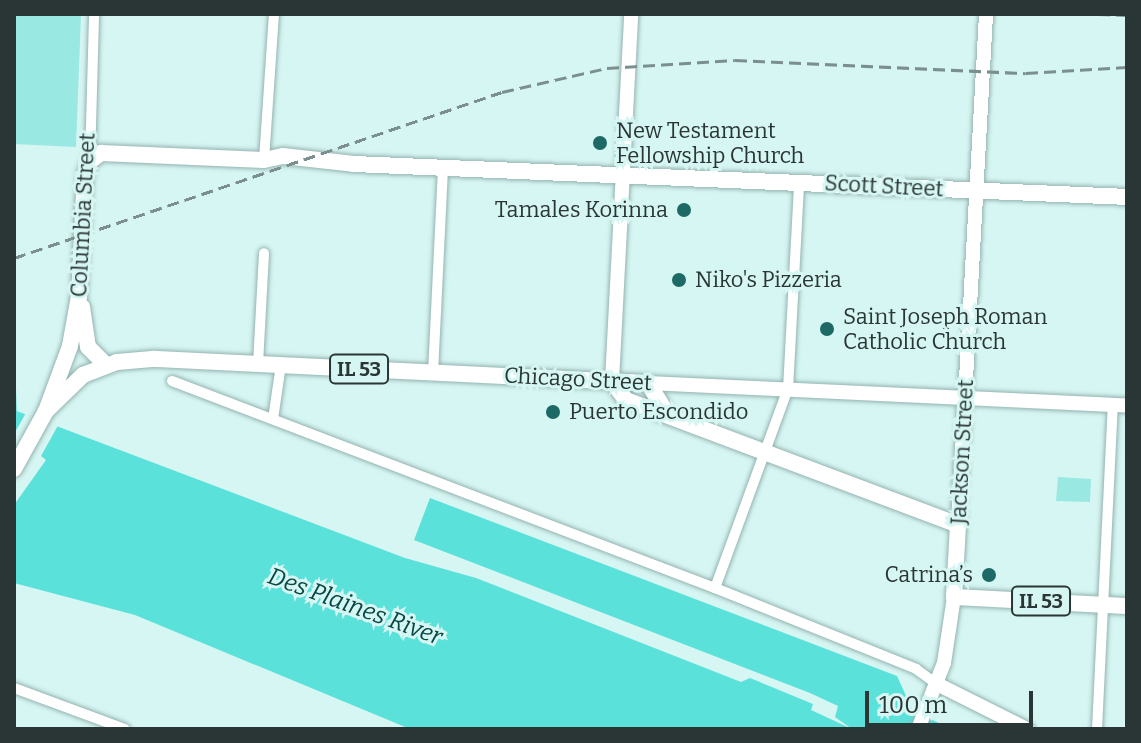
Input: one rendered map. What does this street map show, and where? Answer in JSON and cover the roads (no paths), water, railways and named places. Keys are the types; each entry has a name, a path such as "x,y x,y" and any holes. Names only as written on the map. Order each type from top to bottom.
{"main road":[{"name":"Scott Street","path":"90,161 101,153 264,160 283,156 354,164 1127,197"},
{"name":"Columbia Street","path":"44,414 66,358 79,296 90,161"},
{"path":"79,296 86,340 106,365"},
{"name":"Chicago Street","path":"44,414 83,375 106,365 145,359 648,383"},
{"path":"612,381 626,400 958,525"},
{"path":"648,383 667,414"},
{"name":"IL 53","path":"14,469 44,414"},
{"name":"Jackson Street","path":"954,597 958,525"},
{"name":"IL 53","path":"954,597 1127,606"}],"street":[{"name":"Columbia Street","path":"90,161 94,14"},
{"path":"264,160 274,14"},
{"path":"612,381 631,14"},
{"name":"Jackson Street","path":"958,525 986,14"},
{"path":"433,373 443,168"},
{"path":"715,588 768,451 788,389 799,183"},
{"path":"258,364 264,253"},
{"path":"273,419 281,365"},
{"path":"172,381 715,588 916,669 937,684 1027,729"},
{"name":"Chicago Street","path":"648,383 1120,406"},
{"path":"1097,729 1103,605 1120,406"},
{"name":"Jackson Street","path":"918,729 937,684 950,641 954,597"},
{"path":"14,688 125,729"}],"water":[{"name":"Des Plaines River","path":"14,410 405,558 476,578 741,682 750,678 813,704 811,710 852,729 410,729 135,615 14,583"},
{"path":"430,498 897,676 913,711 952,729 852,729 835,717 838,706 810,693 414,540"}],"waterway":[{"path":"14,387 15,411"}],"railway":[{"path":"1098,14 1127,15"},
{"path":"14,258 502,92 607,68 735,60 1026,73 1127,67"}],"place":[{"name":"New Testament Fellowship Church","path":"600,143"},
{"name":"Tamales Korinna","path":"684,210"},
{"name":"Niko's Pizzeria","path":"679,280"},
{"name":"Saint Joseph Roman Catholic Church","path":"827,329"},
{"name":"Puerto Escondido","path":"553,412"},
{"name":"Catrina’s","path":"989,575"}]}
